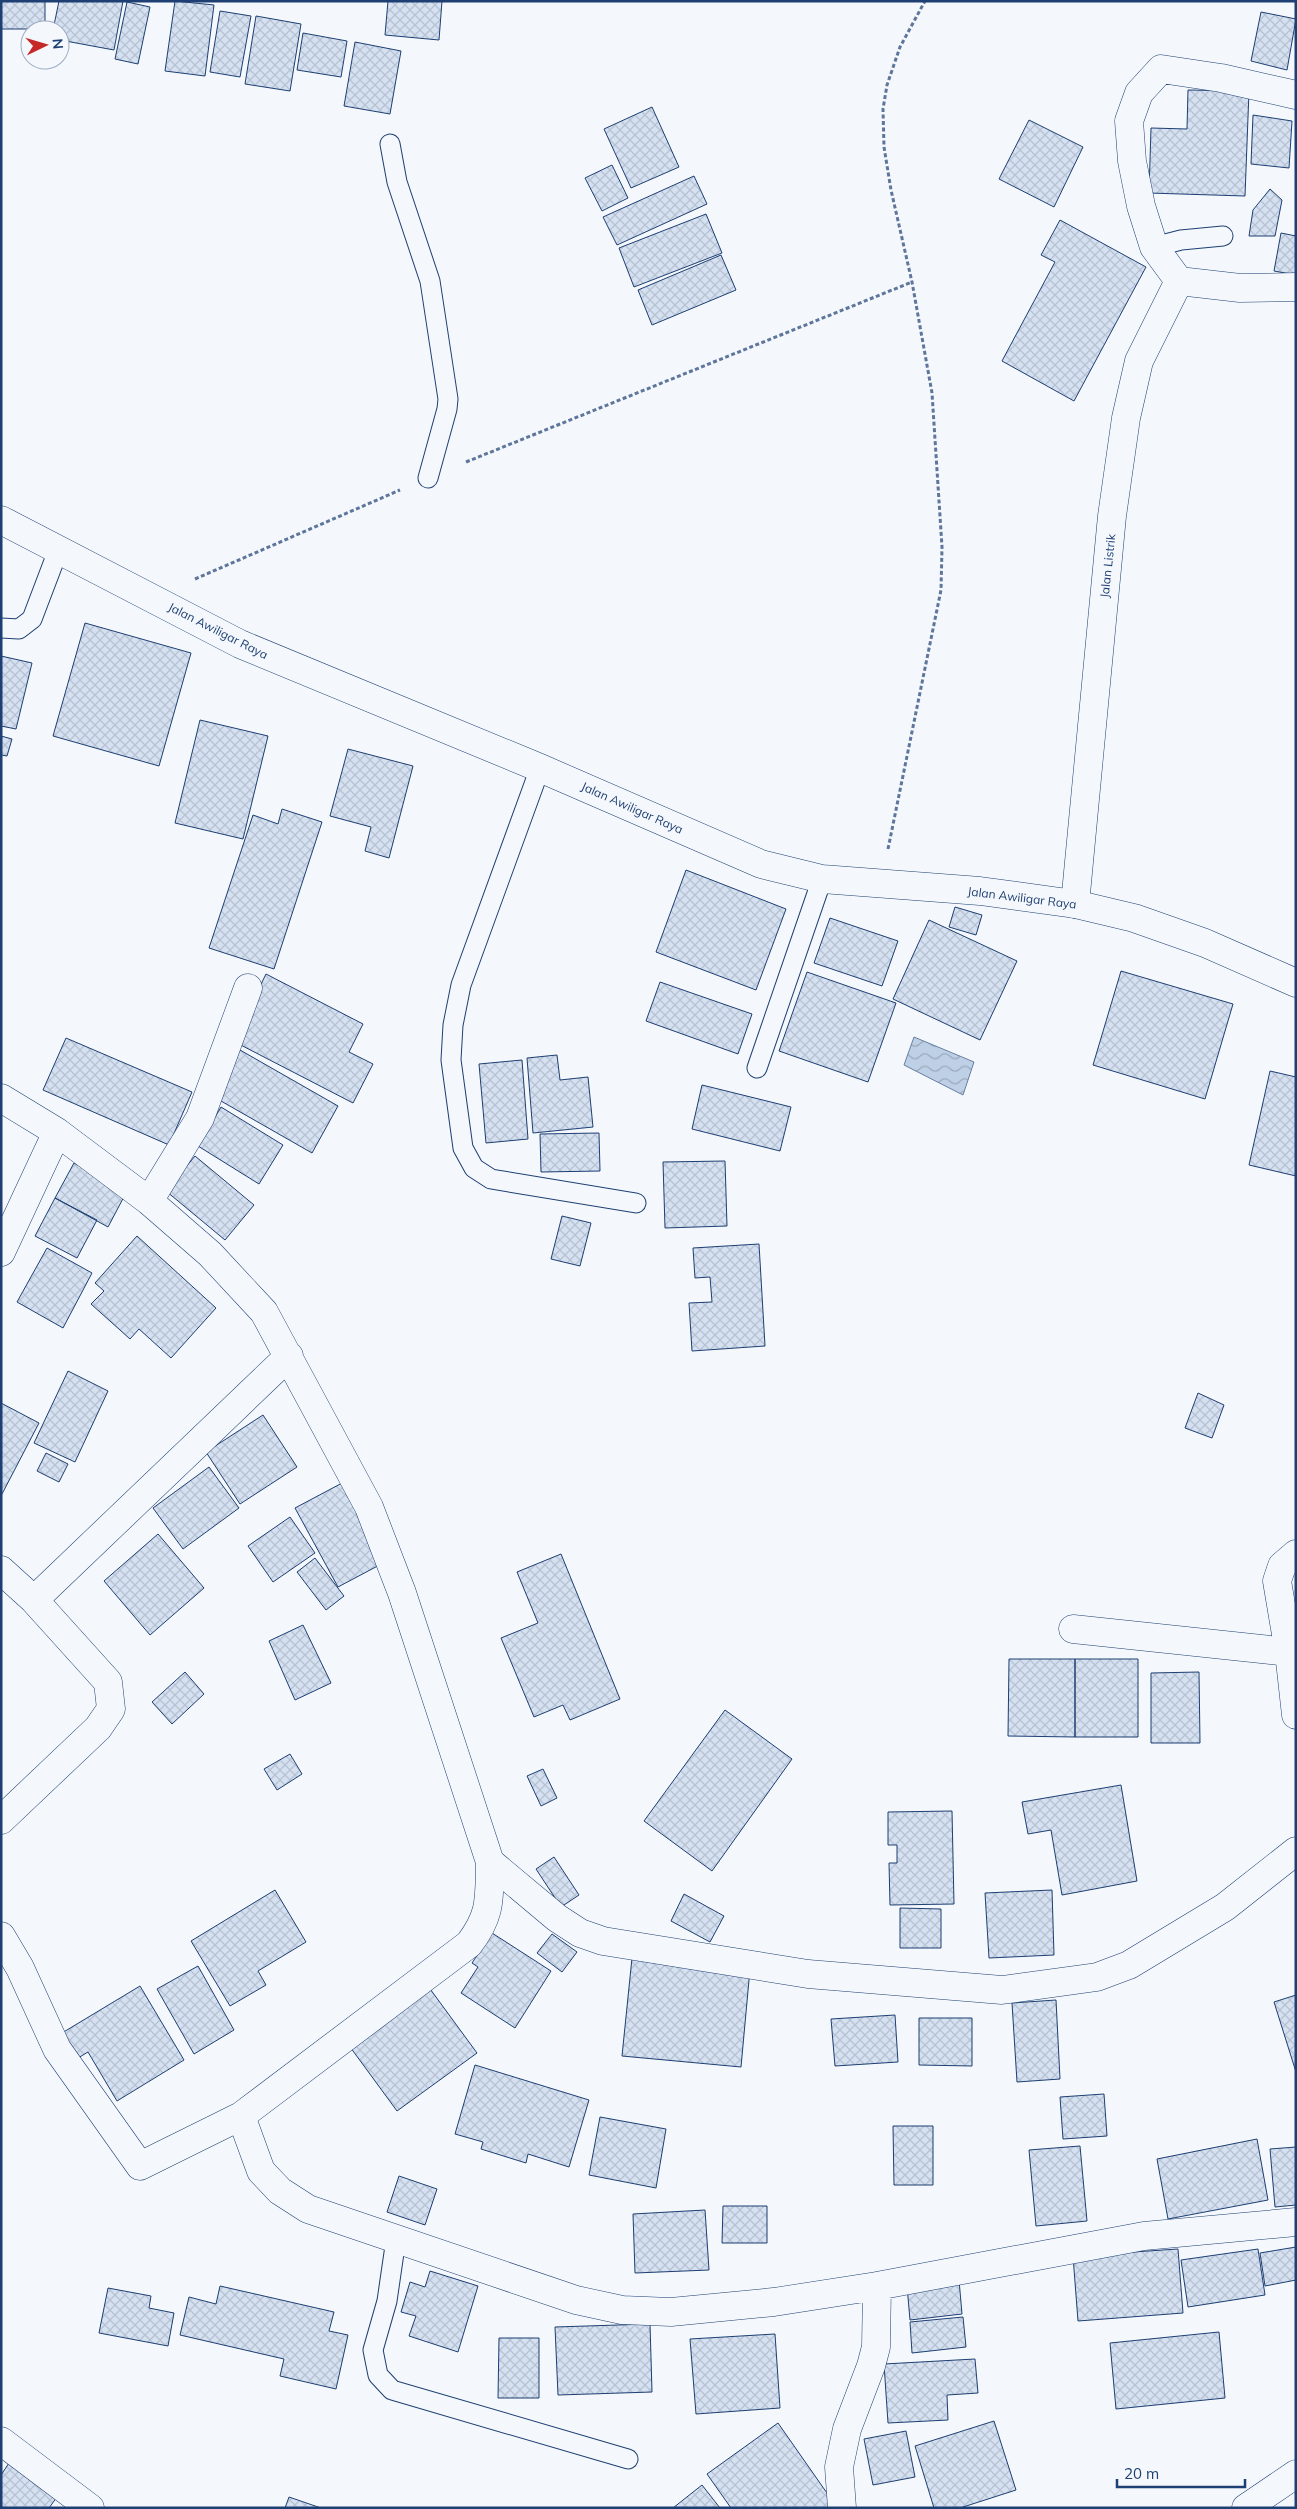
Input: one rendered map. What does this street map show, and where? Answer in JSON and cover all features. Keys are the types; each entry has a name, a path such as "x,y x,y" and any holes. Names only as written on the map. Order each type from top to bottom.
{"street":[{"path":"1296,95 1221,78 1162,69 1139,93 1129,121 1132,161 1154,247 1179,281 1240,288 1296,287"},
{"name":"Jalan Listrik","path":"1075,904 1112,516 1126,418 1139,361 1179,281"},
{"name":"Jalan Awiligar Raya","path":"1,520 59,548 240,644 540,768 761,864 822,879 980,891 1075,904 1134,918 1205,943 1296,983"},
{"path":"149,1201 200,1118 248,988"},
{"path":"1,1098 56,1132 149,1201 210,1254 264,1312 369,1508 402,1593 490,1862 488,1911 481,1929 469,1944 241,2116 140,2166 57,2049 20,1968 1,1936"},
{"path":"1,1252 56,1132"},
{"path":"34,1600 289,1356"},
{"path":"1296,1554 1282,1566 1277,1581 1289,1652 1296,1715"},
{"path":"1,1570 34,1600 108,1682 111,1709 98,1728 1,1820"},
{"path":"1073,1629 1289,1652"},
{"path":"490,1862 557,1918 580,1933 603,1941 808,1974 1002,1990 1097,1978 1128,1966 1225,1907 1296,1851"},
{"path":"241,2116 261,2170 280,2191 308,2209 576,2300 622,2310 680,2311 774,2302 877,2286 1144,2236 1296,2222"},
{"path":"842,2508 839,2467 847,2429 876,2347 877,2286"},
{"path":"1,2441 90,2508"},
{"path":"1257,2505 1296,2474"}],"lane":[{"path":"390,144 397,182 430,281 448,399 428,478"},
{"path":"1154,247 1181,240 1223,236"},
{"path":"1,628 19,629 32,619 59,548"},
{"path":"540,768 461,985 453,1025 451,1060 463,1148 474,1168 491,1179 636,1203"},
{"path":"757,1068 822,879"},
{"path":"396,2239 387,2301 373,2350 378,2375 392,2390 628,2459"}],"path":[{"path":"881,884 941,590 942,547 932,393 912,282 891,190 884,147 883,109 887,85 900,47 925,1"},
{"path":"153,598 428,478 794,328 859,305 912,282"}],"water":[{"path":"914,1037 974,1062 963,1095 904,1065"}],"building":[{"path":"1,1 45,1 45,20 20,20 20,29 1,29"},
{"path":"59,1 123,1 114,50 70,42 70,20 55,20"},
{"path":"175,1 214,5 205,76 165,71"},
{"path":"388,1 442,1 439,40 385,35"},
{"path":"127,2 150,7 138,64 115,59"},
{"path":"220,11 251,16 240,77 210,72"},
{"path":"1261,12 1296,19 1287,70 1251,61"},
{"path":"256,16 301,24 290,91 245,84"},
{"path":"303,33 347,41 341,77 297,70"},
{"path":"355,42 401,51 390,114 344,106"},
{"path":"1188,90 1249,91 1245,196 1149,193 1151,128 1187,129"},
{"path":"652,107 679,167 631,188 604,129"},
{"path":"1253,115 1292,121 1289,168 1251,164"},
{"path":"1029,120 1083,147 1054,207 999,179"},
{"path":"612,165 628,198 602,211 585,178"},
{"path":"694,176 707,204 617,245 603,217"},
{"path":"1270,189 1282,200 1275,236 1249,236 1253,210"},
{"path":"706,214 722,253 634,287 619,248"},
{"path":"1060,220 1146,267 1074,401 1002,361 1055,262 1041,255"},
{"path":"1281,233 1296,236 1296,275 1274,271"},
{"path":"721,255 736,290 652,325 638,290"},
{"path":"85,623 191,653 159,766 53,736"},
{"path":"1,656 32,663 16,729 1,726"},
{"path":"200,720 268,736 243,839 175,823"},
{"path":"1,736 12,739 7,756 1,755"},
{"path":"348,749 413,766 389,858 365,851 371,827 330,816"},
{"path":"282,809 322,822 274,969 209,948 253,815 278,824"},
{"path":"686,870 786,909 756,990 656,952"},
{"path":"955,907 982,915 976,935 949,927"},
{"path":"830,918 898,941 882,986 814,963"},
{"path":"929,920 1017,961 980,1040 893,999"},
{"path":"1121,971 1233,1004 1205,1099 1093,1065"},
{"path":"807,972 896,1003 868,1082 779,1051"},
{"path":"266,974 363,1024 349,1052 373,1064 353,1103 233,1041"},
{"path":"660,982 752,1014 738,1054 646,1021"},
{"path":"66,1038 192,1092 169,1145 43,1090"},
{"path":"240,1050 338,1106 312,1153 214,1097"},
{"path":"557,1055 560,1080 588,1077 593,1127 533,1133 527,1058"},
{"path":"522,1060 528,1139 486,1143 479,1064"},
{"path":"1270,1071 1296,1077 1296,1176 1249,1165"},
{"path":"702,1085 791,1107 780,1151 692,1129"},
{"path":"221,1107 283,1145 259,1184 198,1146"},
{"path":"599,1133 600,1171 541,1172 540,1134"},
{"path":"195,1156 254,1205 225,1240 166,1191"},
{"path":"725,1161 727,1226 665,1228 663,1162"},
{"path":"74,1163 127,1191 108,1227 55,1198"},
{"path":"55,1198 97,1220 77,1258 35,1236"},
{"path":"562,1216 591,1223 580,1266 551,1259"},
{"path":"137,1236 216,1308 171,1358 139,1329 130,1339 91,1304 104,1291 95,1283"},
{"path":"759,1244 765,1346 692,1351 689,1303 712,1302 710,1277 695,1278 693,1248"},
{"path":"47,1248 92,1273 63,1328 17,1302"},
{"path":"68,1371 108,1391 75,1462 34,1443"},
{"path":"1198,1393 1224,1405 1212,1438 1185,1428"},
{"path":"1,1403 39,1423 2,1494 1,1494"},
{"path":"263,1415 297,1467 240,1504 206,1452"},
{"path":"46,1453 68,1464 59,1482 37,1471"},
{"path":"209,1467 239,1508 183,1549 153,1508"},
{"path":"344,1482 387,1561 338,1587 295,1508"},
{"path":"290,1517 315,1553 273,1582 248,1546"},
{"path":"158,1534 204,1588 150,1635 104,1581"},
{"path":"561,1554 620,1699 570,1720 563,1705 534,1717 501,1638 538,1623 517,1572"},
{"path":"315,1558 344,1596 326,1610 297,1572"},
{"path":"303,1625 331,1683 295,1700 269,1641"},
{"path":"1009,1659 1075,1659 1075,1737 1008,1736"},
{"path":"1075,1659 1138,1659 1138,1737 1075,1737"},
{"path":"185,1672 204,1694 172,1724 152,1702"},
{"path":"1199,1672 1200,1743 1151,1743 1151,1673"},
{"path":"725,1710 792,1759 712,1871 644,1821"},
{"path":"290,1754 302,1774 277,1790 264,1769"},
{"path":"543,1769 557,1798 541,1806 527,1776"},
{"path":"1121,1785 1137,1881 1062,1895 1051,1830 1028,1834 1022,1802"},
{"path":"952,1811 954,1904 890,1905 889,1863 897,1863 897,1845 888,1845 888,1812"},
{"path":"554,1857 579,1895 561,1907 536,1869"},
{"path":"275,1890 306,1942 258,1971 266,1985 230,2006 191,1941"},
{"path":"1052,1890 1054,1955 989,1958 985,1893"},
{"path":"684,1894 724,1916 710,1942 671,1921"},
{"path":"900,1908 941,1909 941,1948 900,1948"},
{"path":"492,1933 551,1971 515,2028 461,1993 478,1967 472,1963"},
{"path":"552,1934 577,1952 562,1972 537,1953"},
{"path":"632,1958 750,1969 741,2067 622,2056"},
{"path":"198,1966 234,2030 194,2054 157,1989"},
{"path":"425,1982 477,2053 397,2111 345,2040"},
{"path":"140,1986 184,2060 117,2101 88,2052 73,2061 57,2036"},
{"path":"1296,1995 1296,2072 1274,2002"},
{"path":"1056,2000 1060,2079 1017,2082 1012,2003"},
{"path":"895,2015 898,2062 835,2066 831,2019"},
{"path":"919,2018 972,2018 972,2066 919,2065"},
{"path":"475,2065 589,2100 569,2167 528,2154 526,2163 481,2149 483,2142 455,2134"},
{"path":"1104,2094 1107,2136 1063,2139 1060,2097"},
{"path":"600,2117 666,2129 656,2188 589,2175"},
{"path":"893,2126 933,2126 933,2185 894,2185"},
{"path":"1257,2139 1268,2200 1168,2219 1157,2159"},
{"path":"1080,2146 1087,2221 1036,2226 1029,2150"},
{"path":"1296,2147 1296,2205 1275,2207 1270,2149"},
{"path":"399,2176 437,2189 425,2225 387,2212"},
{"path":"723,2206 767,2206 767,2243 722,2243"},
{"path":"705,2210 709,2270 635,2273 633,2214"},
{"path":"1296,2247 1296,2280 1265,2286 1260,2253"},
{"path":"1178,2249 1183,2313 1078,2321 1073,2256"},
{"path":"1258,2249 1265,2295 1188,2307 1181,2260"},
{"path":"430,2271 478,2286 458,2352 409,2336 416,2316 401,2312 410,2282 425,2287"},
{"path":"959,2280 962,2314 910,2320 907,2286"},
{"path":"220,2286 334,2312 329,2331 348,2335 336,2389 280,2376 284,2359 180,2335 189,2297 216,2304"},
{"path":"108,2288 151,2296 149,2308 174,2313 168,2346 99,2333"},
{"path":"963,2317 966,2347 912,2353 910,2322"},
{"path":"650,2324 652,2392 558,2395 555,2327"},
{"path":"1219,2332 1225,2398 1116,2409 1110,2343"},
{"path":"775,2334 780,2408 696,2414 690,2339"},
{"path":"499,2338 539,2338 539,2398 498,2398"},
{"path":"975,2359 978,2393 947,2395 948,2420 888,2423 884,2364"},
{"path":"994,2421 1016,2490 960,2508 934,2508 915,2446"},
{"path":"778,2423 836,2506 834,2508 731,2508 707,2474"},
{"path":"906,2431 915,2477 873,2485 864,2439"},
{"path":"13,2457 62,2490 49,2508 4,2508 1,2506 1,2475"},
{"path":"702,2485 720,2508 673,2508"},
{"path":"289,2497 321,2508 285,2508"}]}
